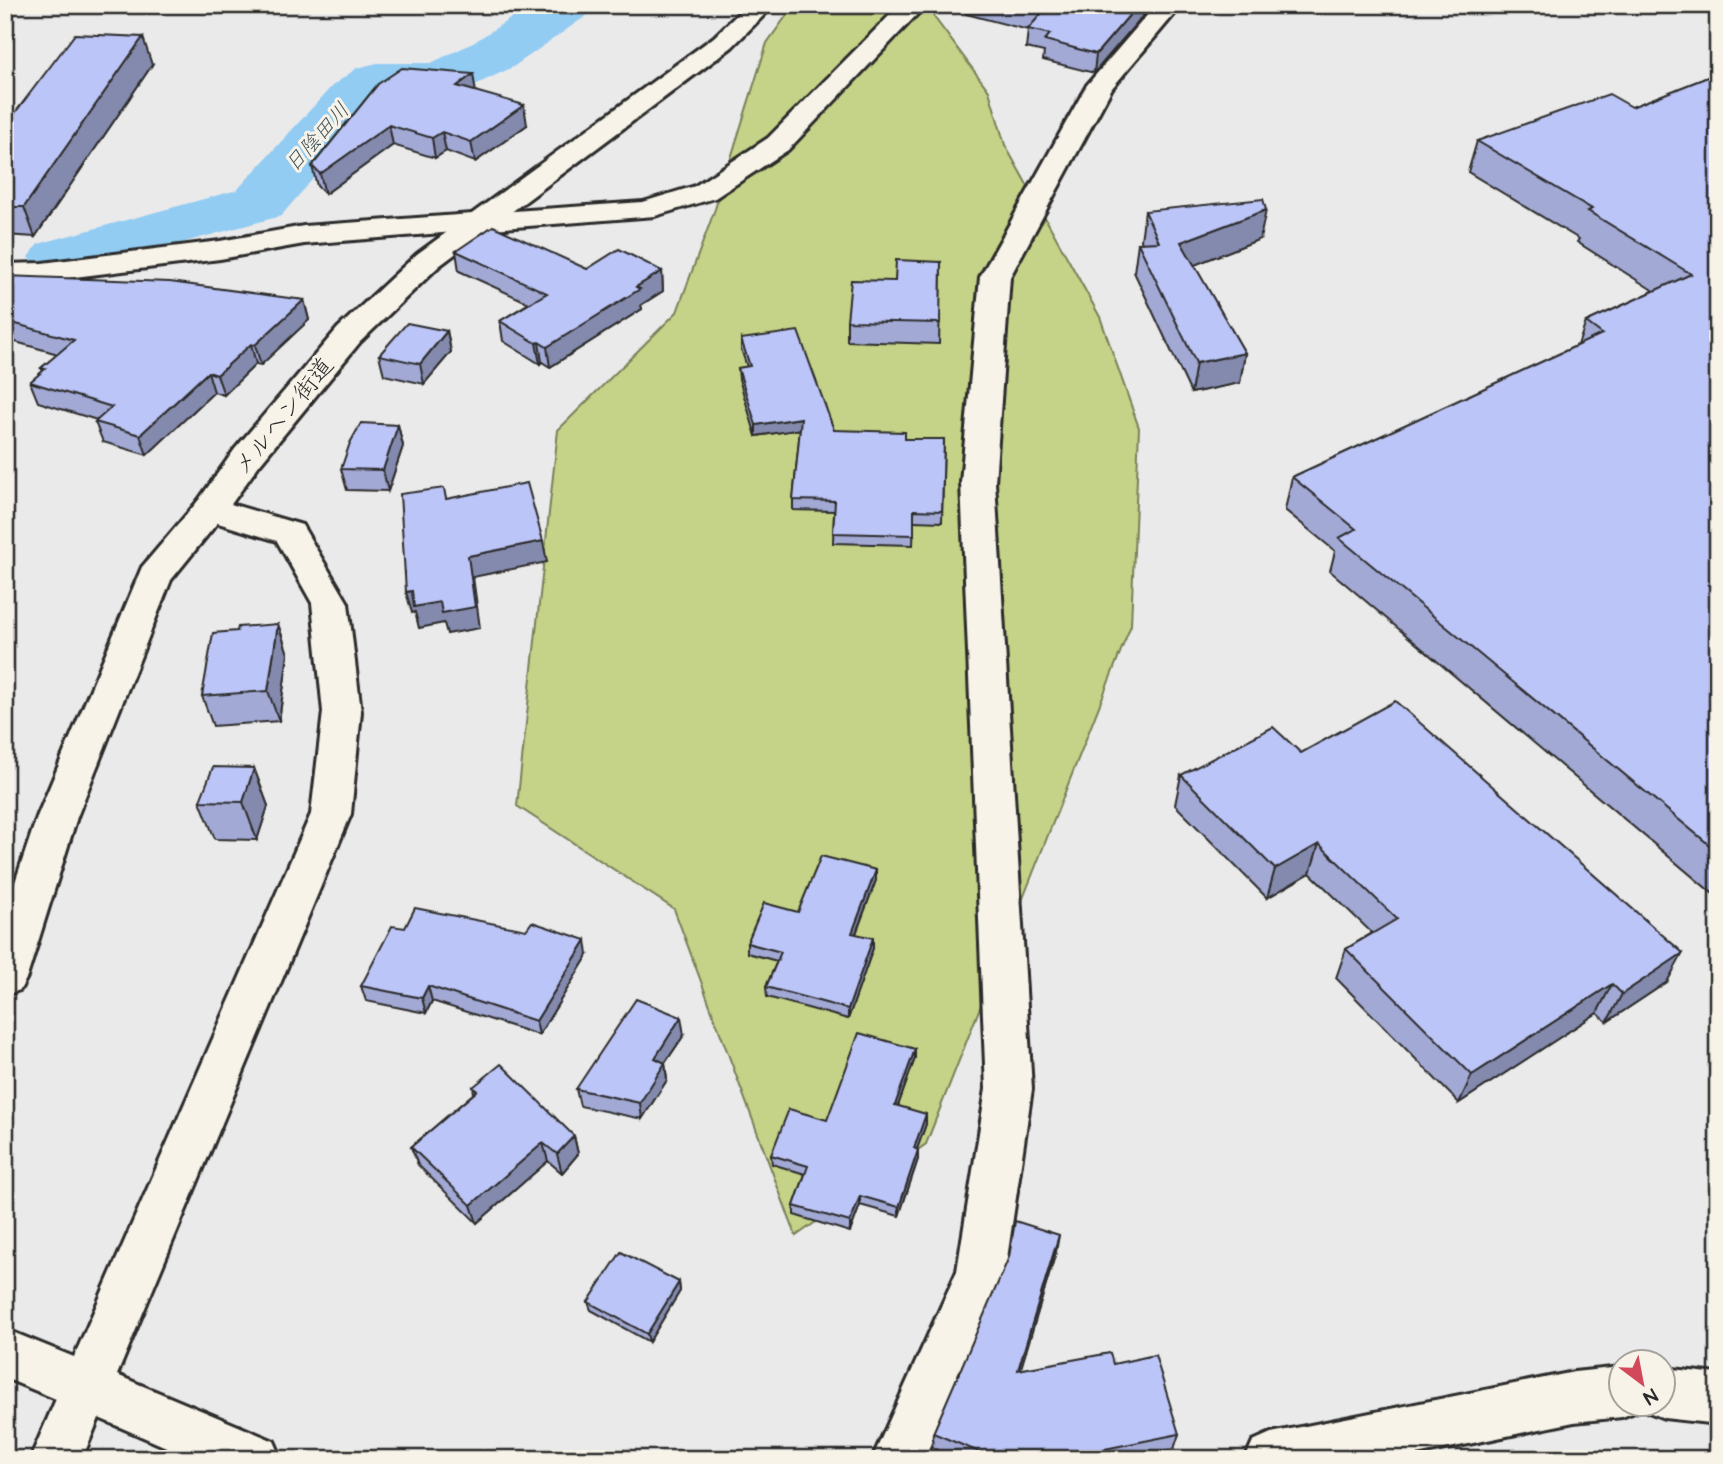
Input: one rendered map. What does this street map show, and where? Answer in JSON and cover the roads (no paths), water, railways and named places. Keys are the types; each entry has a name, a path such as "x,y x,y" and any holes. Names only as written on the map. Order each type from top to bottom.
{"main road":[{"name":"メルヘン街道","path":"5,977 57,817 155,576 210,509 247,457 349,335 428,260 723,42 762,5"},
{"path":"5,273 43,272 111,264 220,250 304,235 381,227 480,223 645,210 705,192 778,144 914,5"},
{"path":"898,1459 981,1272 1009,1089 978,482 995,277 1100,86 1170,5"},
{"path":"56,1459 331,814 342,712 330,603 290,533 210,509"},
{"path":"5,1353 256,1459"},
{"path":"1271,1459 1574,1397 1608,1393"},
{"path":"1678,1395 1718,1399"}],"waterway":[{"name":"日陰田川","path":"60,257 259,203 352,98 377,80 440,80 493,55 567,5"}]}
